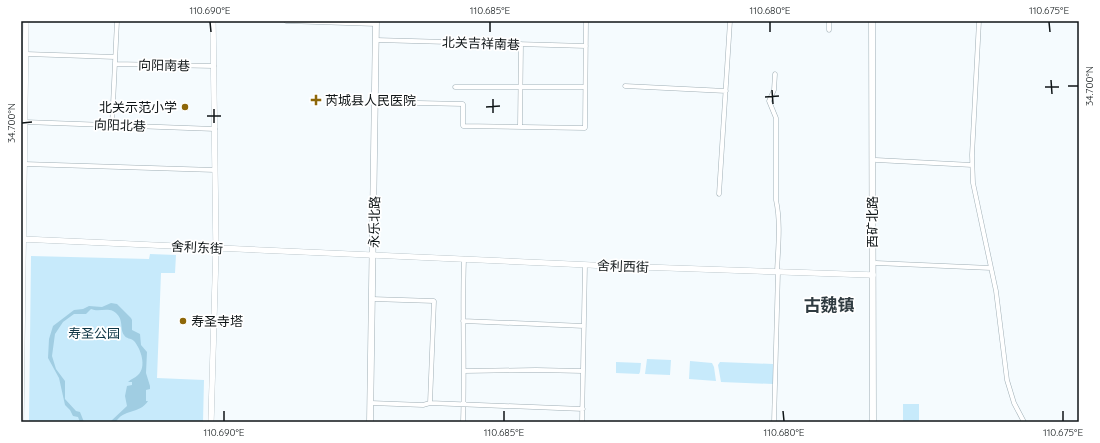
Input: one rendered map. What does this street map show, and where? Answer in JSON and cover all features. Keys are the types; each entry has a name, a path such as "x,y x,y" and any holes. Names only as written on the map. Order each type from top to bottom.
{"main road":[{"name":"西矿北路","path":"872,21 874,422"},
{"name":"西矿北路","path":"876,21 877,422"},
{"name":"永乐北路","path":"370,422 376,22"}],"street":[{"path":"21,421 22,239 25,122 23,99 26,54 26,21"},
{"path":"112,125 117,21"},
{"path":"211,422 216,248 213,21"},
{"path":"286,21 376,22"},
{"path":"375,102 463,104 463,126 585,128 586,21"},
{"path":"719,194 730,21"},
{"path":"829,21 829,30"},
{"path":"979,21 972,165 975,194 1000,318 1007,380 1014,403 1024,422"},
{"name":"北关吉祥南巷","path":"376,40 586,46"},
{"path":"520,126 521,44"},
{"path":"26,54 115,56"},
{"name":"向阳南巷","path":"115,64 214,66"},
{"path":"774,422 779,218 776,200 776,118 769,101 773,93 775,74"},
{"path":"625,86 726,91"},
{"path":"455,87 585,87"},
{"name":"向阳北巷","path":"25,122 215,129"},
{"path":"876,160 972,165"},
{"path":"24,164 215,170"},
{"name":"舍利东街","path":"22,239 373,255"},
{"name":"舍利西街","path":"373,255 585,265 873,275"},
{"path":"463,422 464,259"},
{"path":"876,263 991,268"},
{"path":"582,422 585,265"},
{"path":"372,299 434,301 430,403"},
{"path":"463,321 584,326"},
{"path":"464,371 583,371"},
{"path":"371,404 423,405 430,403 583,409"}],"green space":[{"name":"寿圣公园","path":"150,254 176,255 175,273 161,273 157,378 204,380 203,422 29,422 31,256 149,259"},
{"path":"647,359 671,360 670,375 645,374"},
{"path":"690,361 712,363 716,381 689,379"},
{"path":"616,362 641,363 640,372 639,374 616,373"},
{"path":"720,362 773,364 773,384 721,382 718,365"},
{"path":"903,404 919,404 919,422 903,422"}],"shaded area":[{"path":"111,303 117,304 131,318 132,330 140,334 141,345 147,352 146,373 150,386 150,389 146,390 146,401 148,401 141,408 123,415 116,422 110,422 127,406 125,396 127,386 132,385 132,382 128,382 141,372 143,363 141,353 134,341 124,335 119,317 113,311 91,309 86,314 74,314 63,322 55,334 52,356 56,369 65,381 65,399 76,411 80,412 84,422 80,422 78,417 73,416 65,405 59,378 48,358 49,339 53,326 74,310 83,309 89,306 102,307"}],"place":[{"name":"芮城县人民医院","path":"316,100"},
{"name":"北关示范小学","path":"185,107"},
{"name":"寿圣寺塔","path":"183,321"}],"district":[{"name":"古魏镇","path":"829,304"}]}
